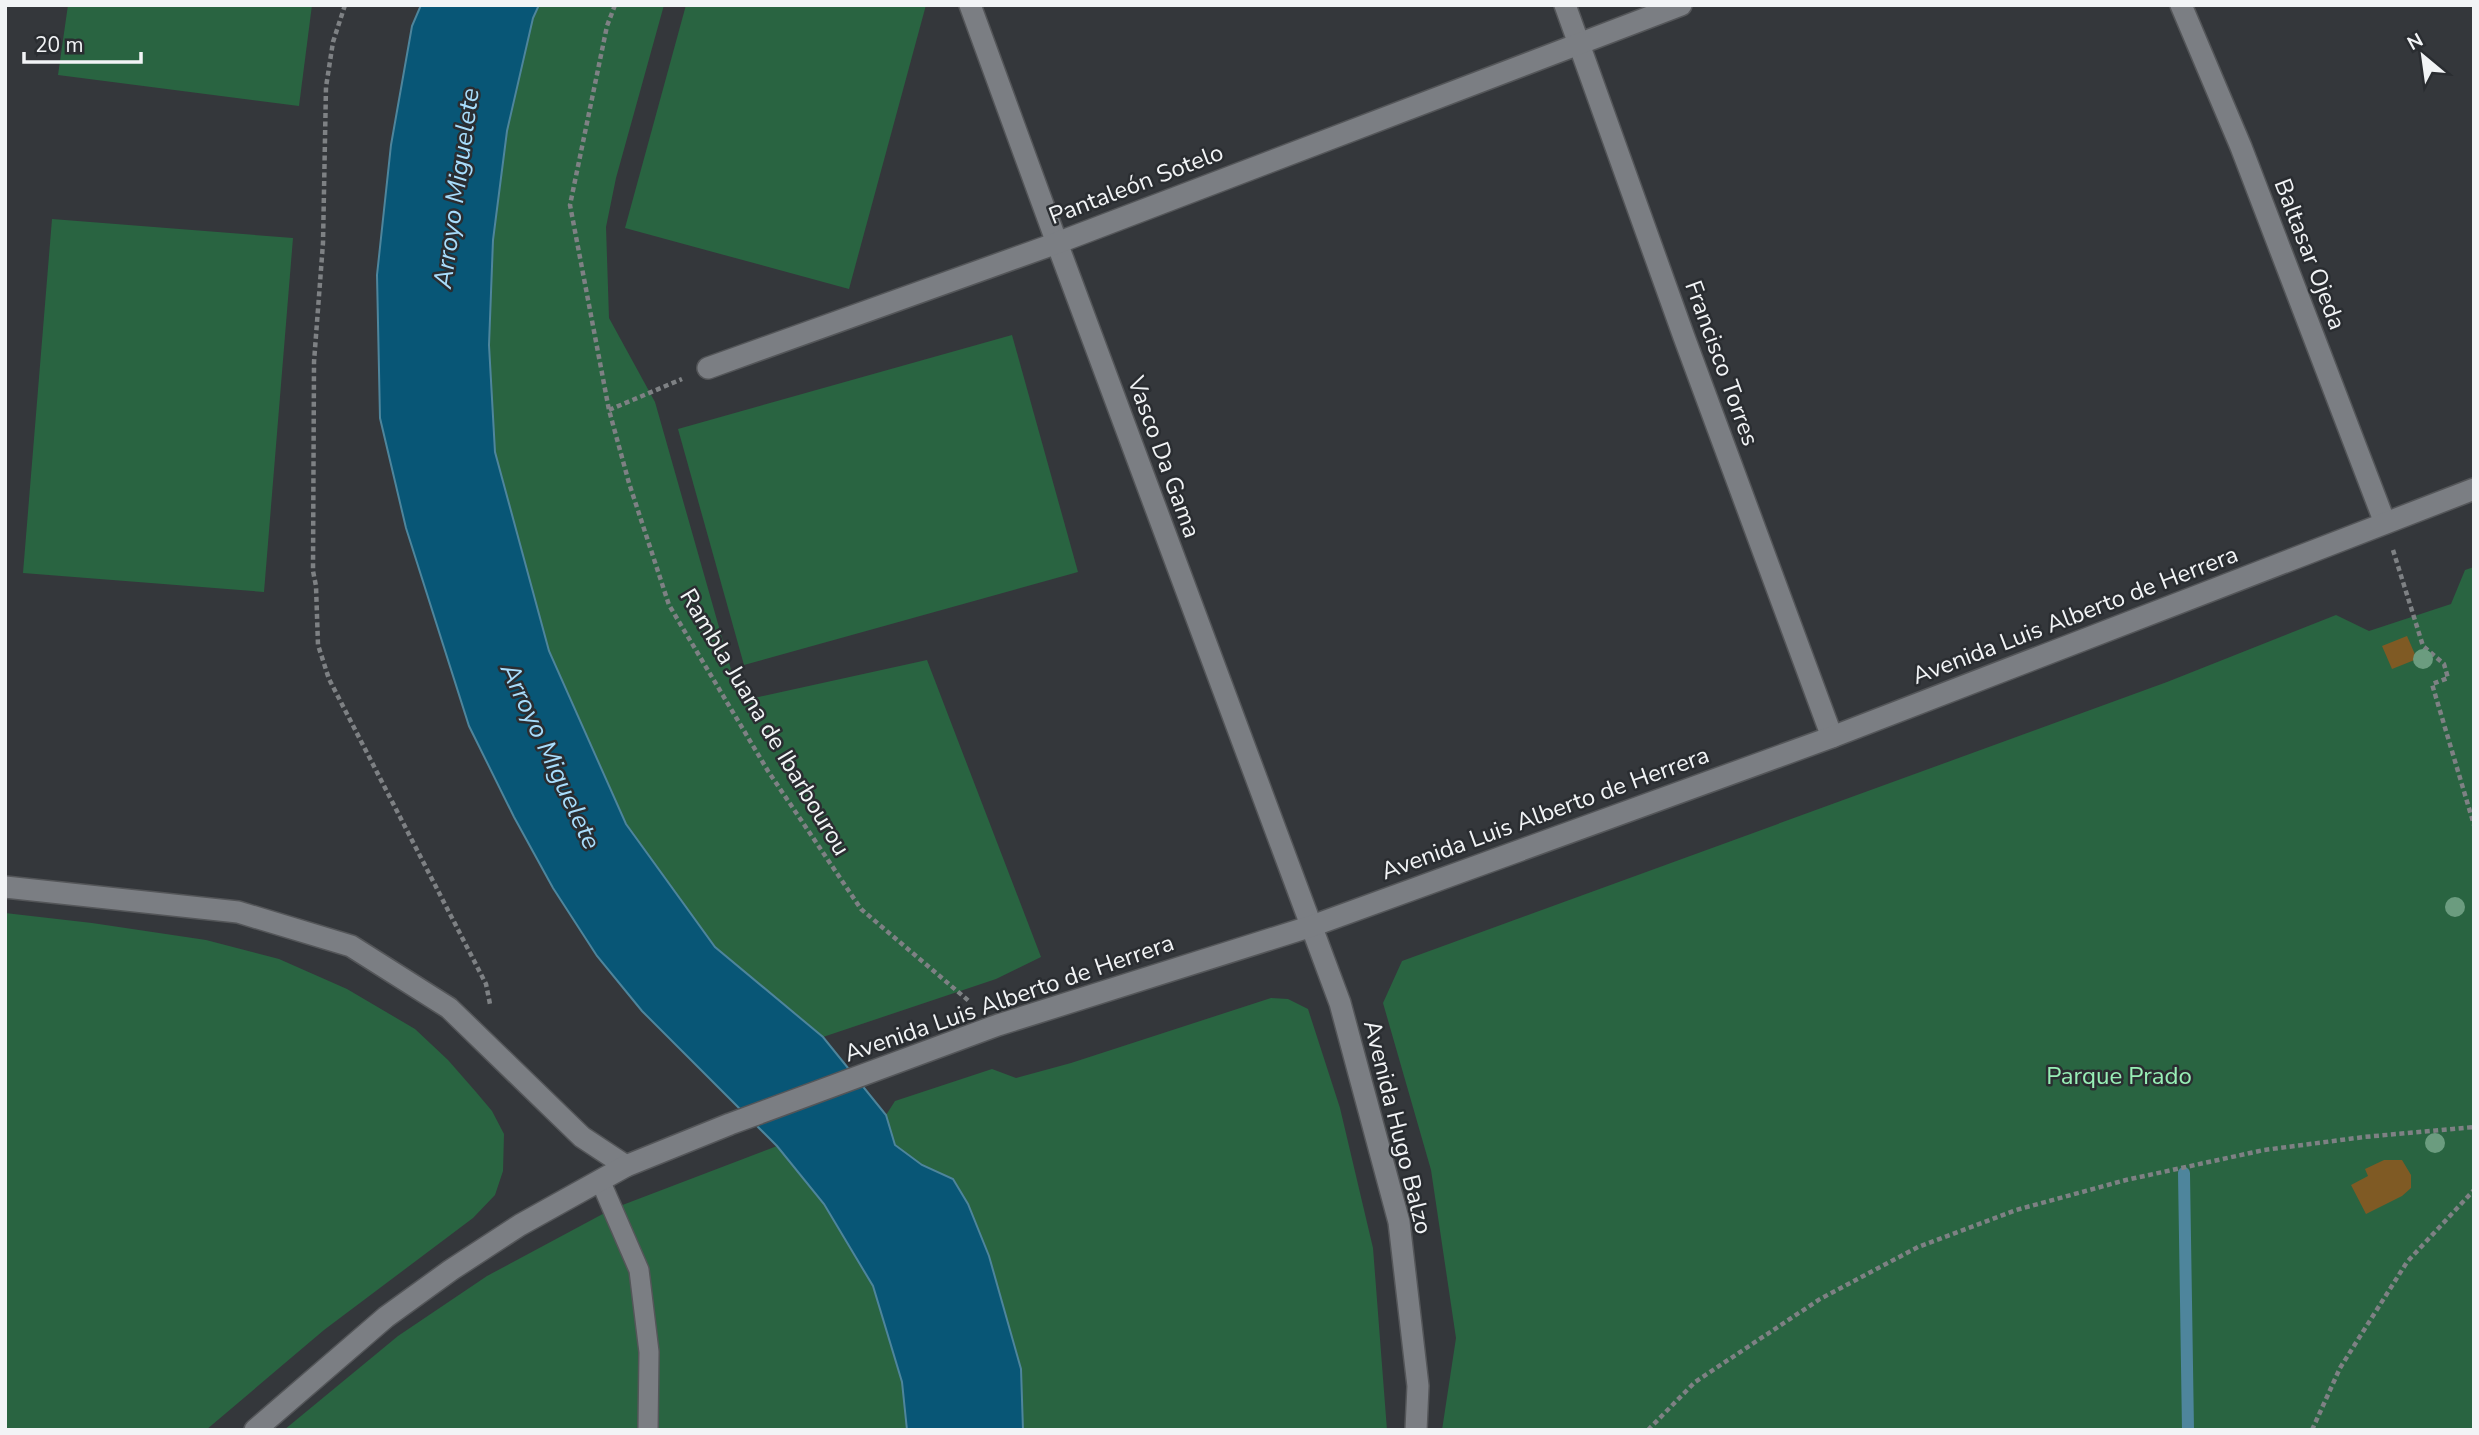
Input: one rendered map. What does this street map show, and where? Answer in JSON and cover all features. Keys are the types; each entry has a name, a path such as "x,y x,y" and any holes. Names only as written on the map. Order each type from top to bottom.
{"street":[{"name":"Vasco Da Gama","path":"971,5 1311,926"},
{"name":"Francisco Torres","path":"1565,5 1832,737"},
{"name":"Pantaleón Sotelo","path":"708,368 1057,243 1681,5"},
{"name":"Baltasar Ojeda","path":"2181,5 2241,147 2385,523"},
{"name":"Avenida Luis Alberto de Herrera","path":"255,1430 386,1317 451,1270 520,1225 626,1166 944,1044 1311,926 1832,737 2474,489"},
{"path":"5,887 239,912 351,946 449,1008 582,1137 626,1166"},
{"name":"Avenida Hugo Balzo","path":"1311,926 1340,1003 1399,1222 1418,1386 1416,1430"}],"lane":[{"path":"600,1180 639,1269 649,1352 648,1430"}],"path":[{"path":"345,5 333,42 326,87 323,243 314,362 313,571 318,645 328,680 486,984 491,1009"},
{"name":"Rambla Juana de Ibarbourou","path":"615,5 607,26 570,205 609,410 629,483 669,605 768,771 861,909 998,1025"},
{"path":"609,410 708,368"},
{"path":"2385,523 2423,646 2444,664 2448,678 2432,684 2474,825"},
{"path":"1647,1430 1696,1382 1820,1298 1918,1247 2016,1210 2126,1180 2264,1150 2474,1127"},
{"path":"2312,1430 2340,1368 2407,1262 2474,1190"}],"green space":[{"path":"68,5 312,5 299,106 58,75"},
{"path":"539,5 664,5 616,178 606,227 609,318 655,402 732,673 745,700 927,660 1041,957 996,979 823,1037 715,947 626,824 549,651 495,452 489,345 493,240 507,131 533,18"},
{"path":"686,5 926,5 849,289 625,228"},
{"path":"52,219 293,238 264,592 23,573"},
{"path":"1012,335 1078,572 744,665 678,429"},
{"name":"Parque Prado","path":"2474,567 2474,1430 1442,1430 1456,1338 1431,1170 1383,1003 1402,961 2167,682 2336,615 2369,631 2451,604 2465,570"},
{"path":"5,913 206,940 279,959 347,989 415,1029 448,1060 492,1111 504,1134 503,1171 495,1195 473,1218 324,1330 206,1430 5,1430"},
{"path":"1271,998 1288,999 1308,1009 1340,1108 1373,1248 1387,1430 1023,1430 1021,1369 989,1256 968,1204 953,1179 922,1165 895,1145 886,1115 895,1101 992,1069 1016,1078 1071,1063"},
{"path":"777,1146 824,1204 873,1286 902,1382 907,1430 284,1430 398,1336 487,1276 612,1209"}],"water":[{"name":"Arroyo Miguelete","path":"421,5 539,5 533,18 507,131 493,240 489,345 495,452 549,651 626,824 715,947 823,1037 886,1115 895,1145 922,1165 953,1179 968,1204 989,1256 1021,1369 1023,1430 907,1430 902,1382 873,1286 824,1204 777,1146 642,1011 597,956 553,888 469,726 406,528 380,418 377,275 391,145 412,26"}],"building":[{"path":"2407,636 2417,659 2392,669 2382,646"},
{"path":"2384,1160 2402,1160 2411,1175 2411,1188 2402,1196 2366,1214 2351,1185 2368,1176 2365,1169"}],"waterway":[{"path":"2184,1173 2188,1430"}]}
